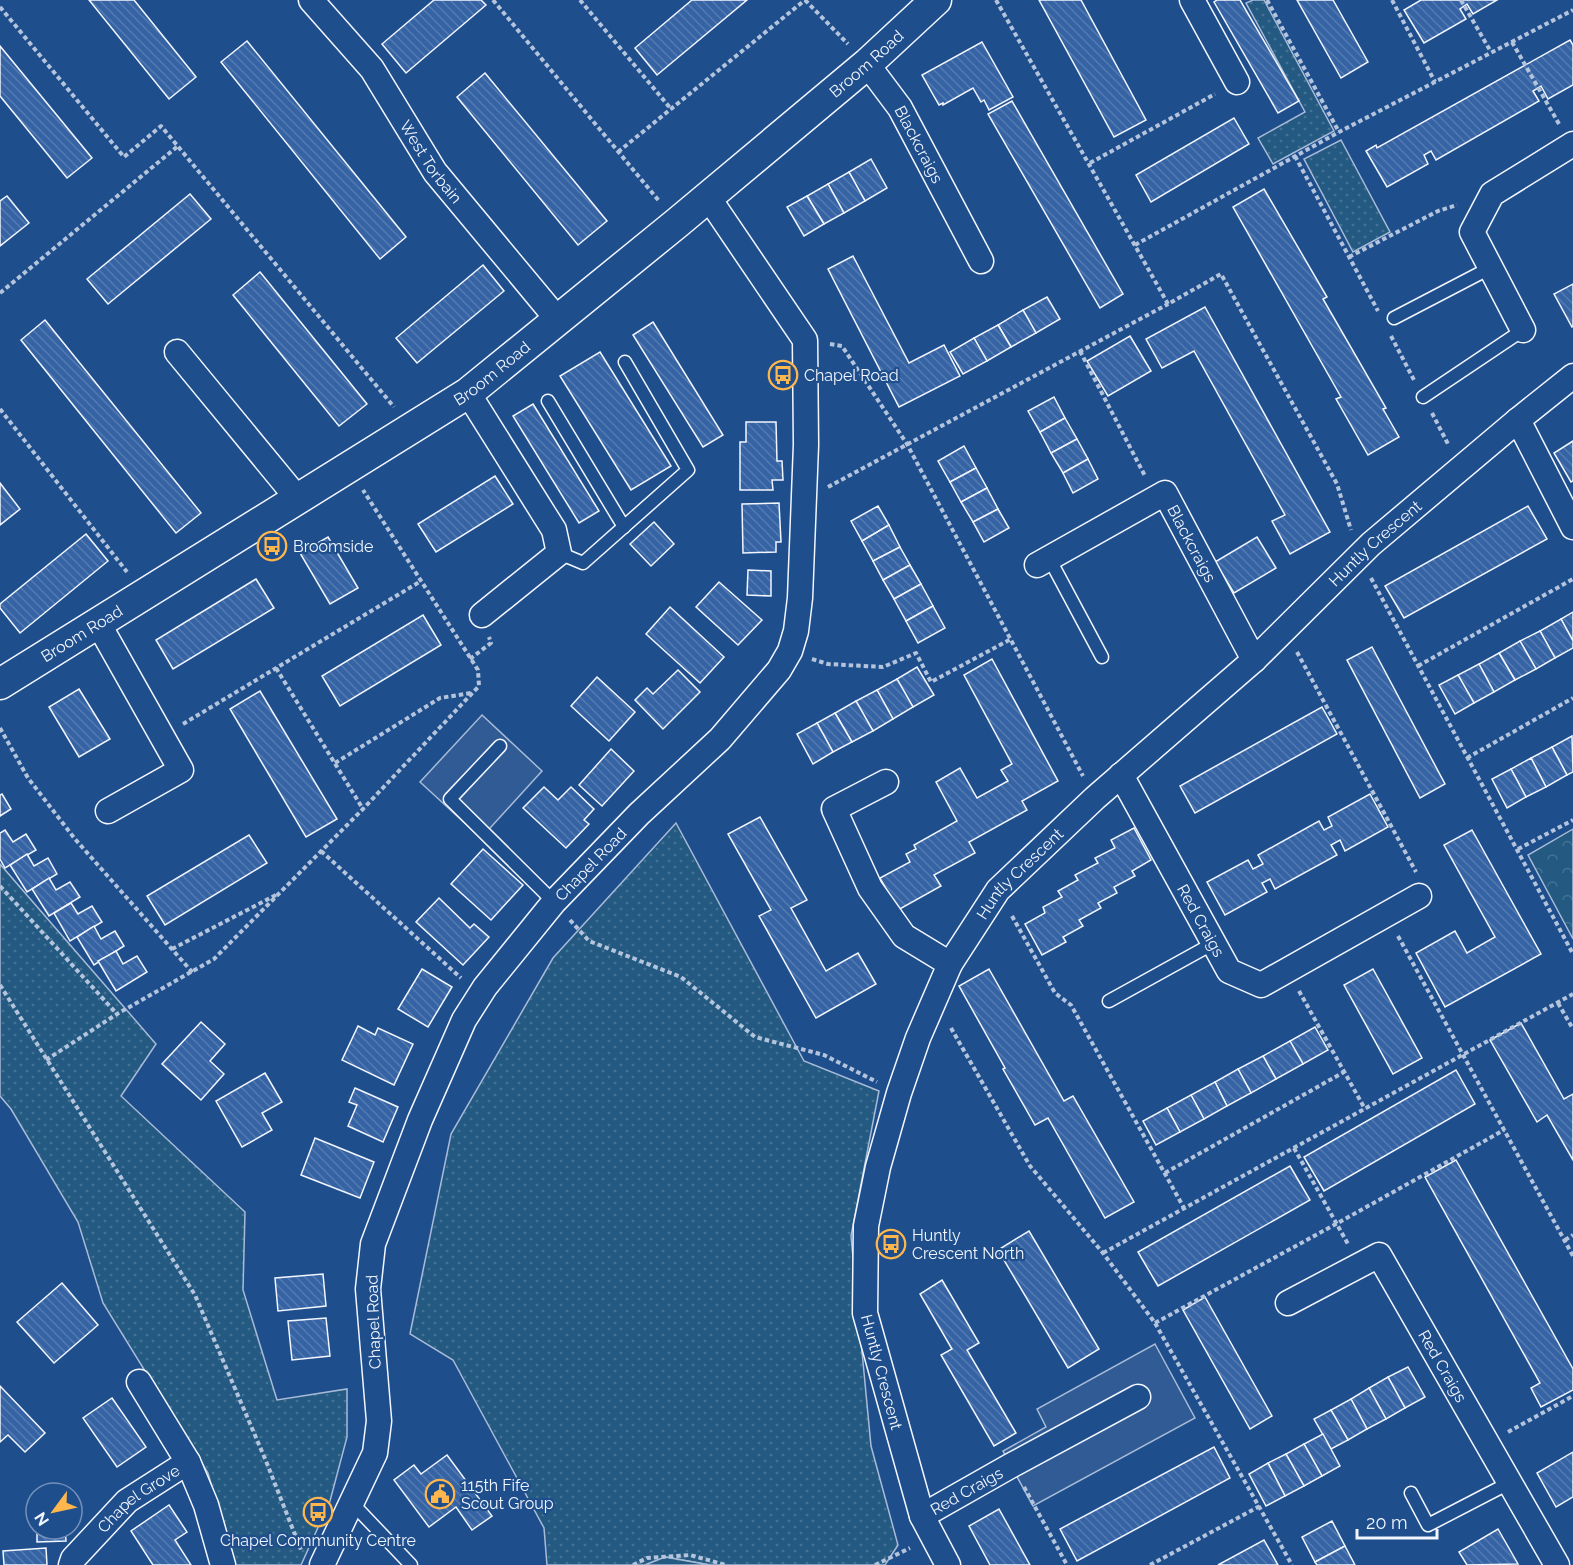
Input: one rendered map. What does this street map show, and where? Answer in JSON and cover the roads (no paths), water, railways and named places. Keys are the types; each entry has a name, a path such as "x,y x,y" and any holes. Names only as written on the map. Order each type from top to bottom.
{"street":[{"name":"West Torbain","path":"310,0 372,69 435,171 558,320"},
{"name":"Broom Road","path":"0,683 468,393 677,223 867,64 936,0"},
{"path":"1192,0 1237,82"},
{"name":"Blackcraigs","path":"867,64 900,108 981,261"},
{"path":"1523,330 1472,232 1492,194 1572,145"},
{"name":"Chapel Road","path":"312,1560 351,1502 375,1453 379,1421 368,1290 373,1244 424,1109 464,1020 480,995 554,902 639,814 720,739 779,670 790,651 796,631 800,598 806,445 805,340 708,196"},
{"path":"177,352 298,499"},
{"name":"Huntly Crescent","path":"948,1565 927,1527 865,1313 866,1226 878,1167 898,1093 918,1038 950,964 998,890 1095,798 1254,660 1359,556 1573,376"},
{"path":"468,393 554,530 559,553 482,615"},
{"path":"1518,420 1573,527"},
{"name":"Blackcraigs","path":"1043,561 1165,494 1254,660"},
{"path":"98,623 181,770 108,811"},
{"name":"Red Craigs","path":"1121,775 1229,971 1261,986 1419,896"},
{"path":"886,782 834,809 870,888 904,936 950,964"},
{"name":"Red Craigs","path":"1288,1303 1379,1255 1557,1565"},
{"name":"Chapel Grove","path":"139,1382 188,1462 206,1505 223,1565"},
{"name":"Red Craigs","path":"927,1527 1012,1466 1138,1397"},
{"name":"Chapel Grove","path":"71,1565 73,1559 127,1501 188,1462"}],"lane":[{"path":"1394,318 1490,268"},
{"path":"1423,397 1523,330"},
{"path":"559,553 583,563 688,470 626,362"},
{"path":"548,401 624,527"},
{"path":"1043,561 1102,657"},
{"path":"500,746 450,800 554,902"},
{"path":"1109,1002 1214,943"},
{"path":"1411,1492 1428,1526 1511,1482"},
{"path":"351,1502 411,1565"}],"place":[{"name":"Chapel Road","path":"783,375"},
{"name":"Broomside","path":"272,546"},
{"name":"Huntly Crescent North","path":"891,1244"},
{"name":"115th Fife Scout Group","path":"440,1494"},
{"name":"Chapel Community Centre","path":"318,1512"}]}
